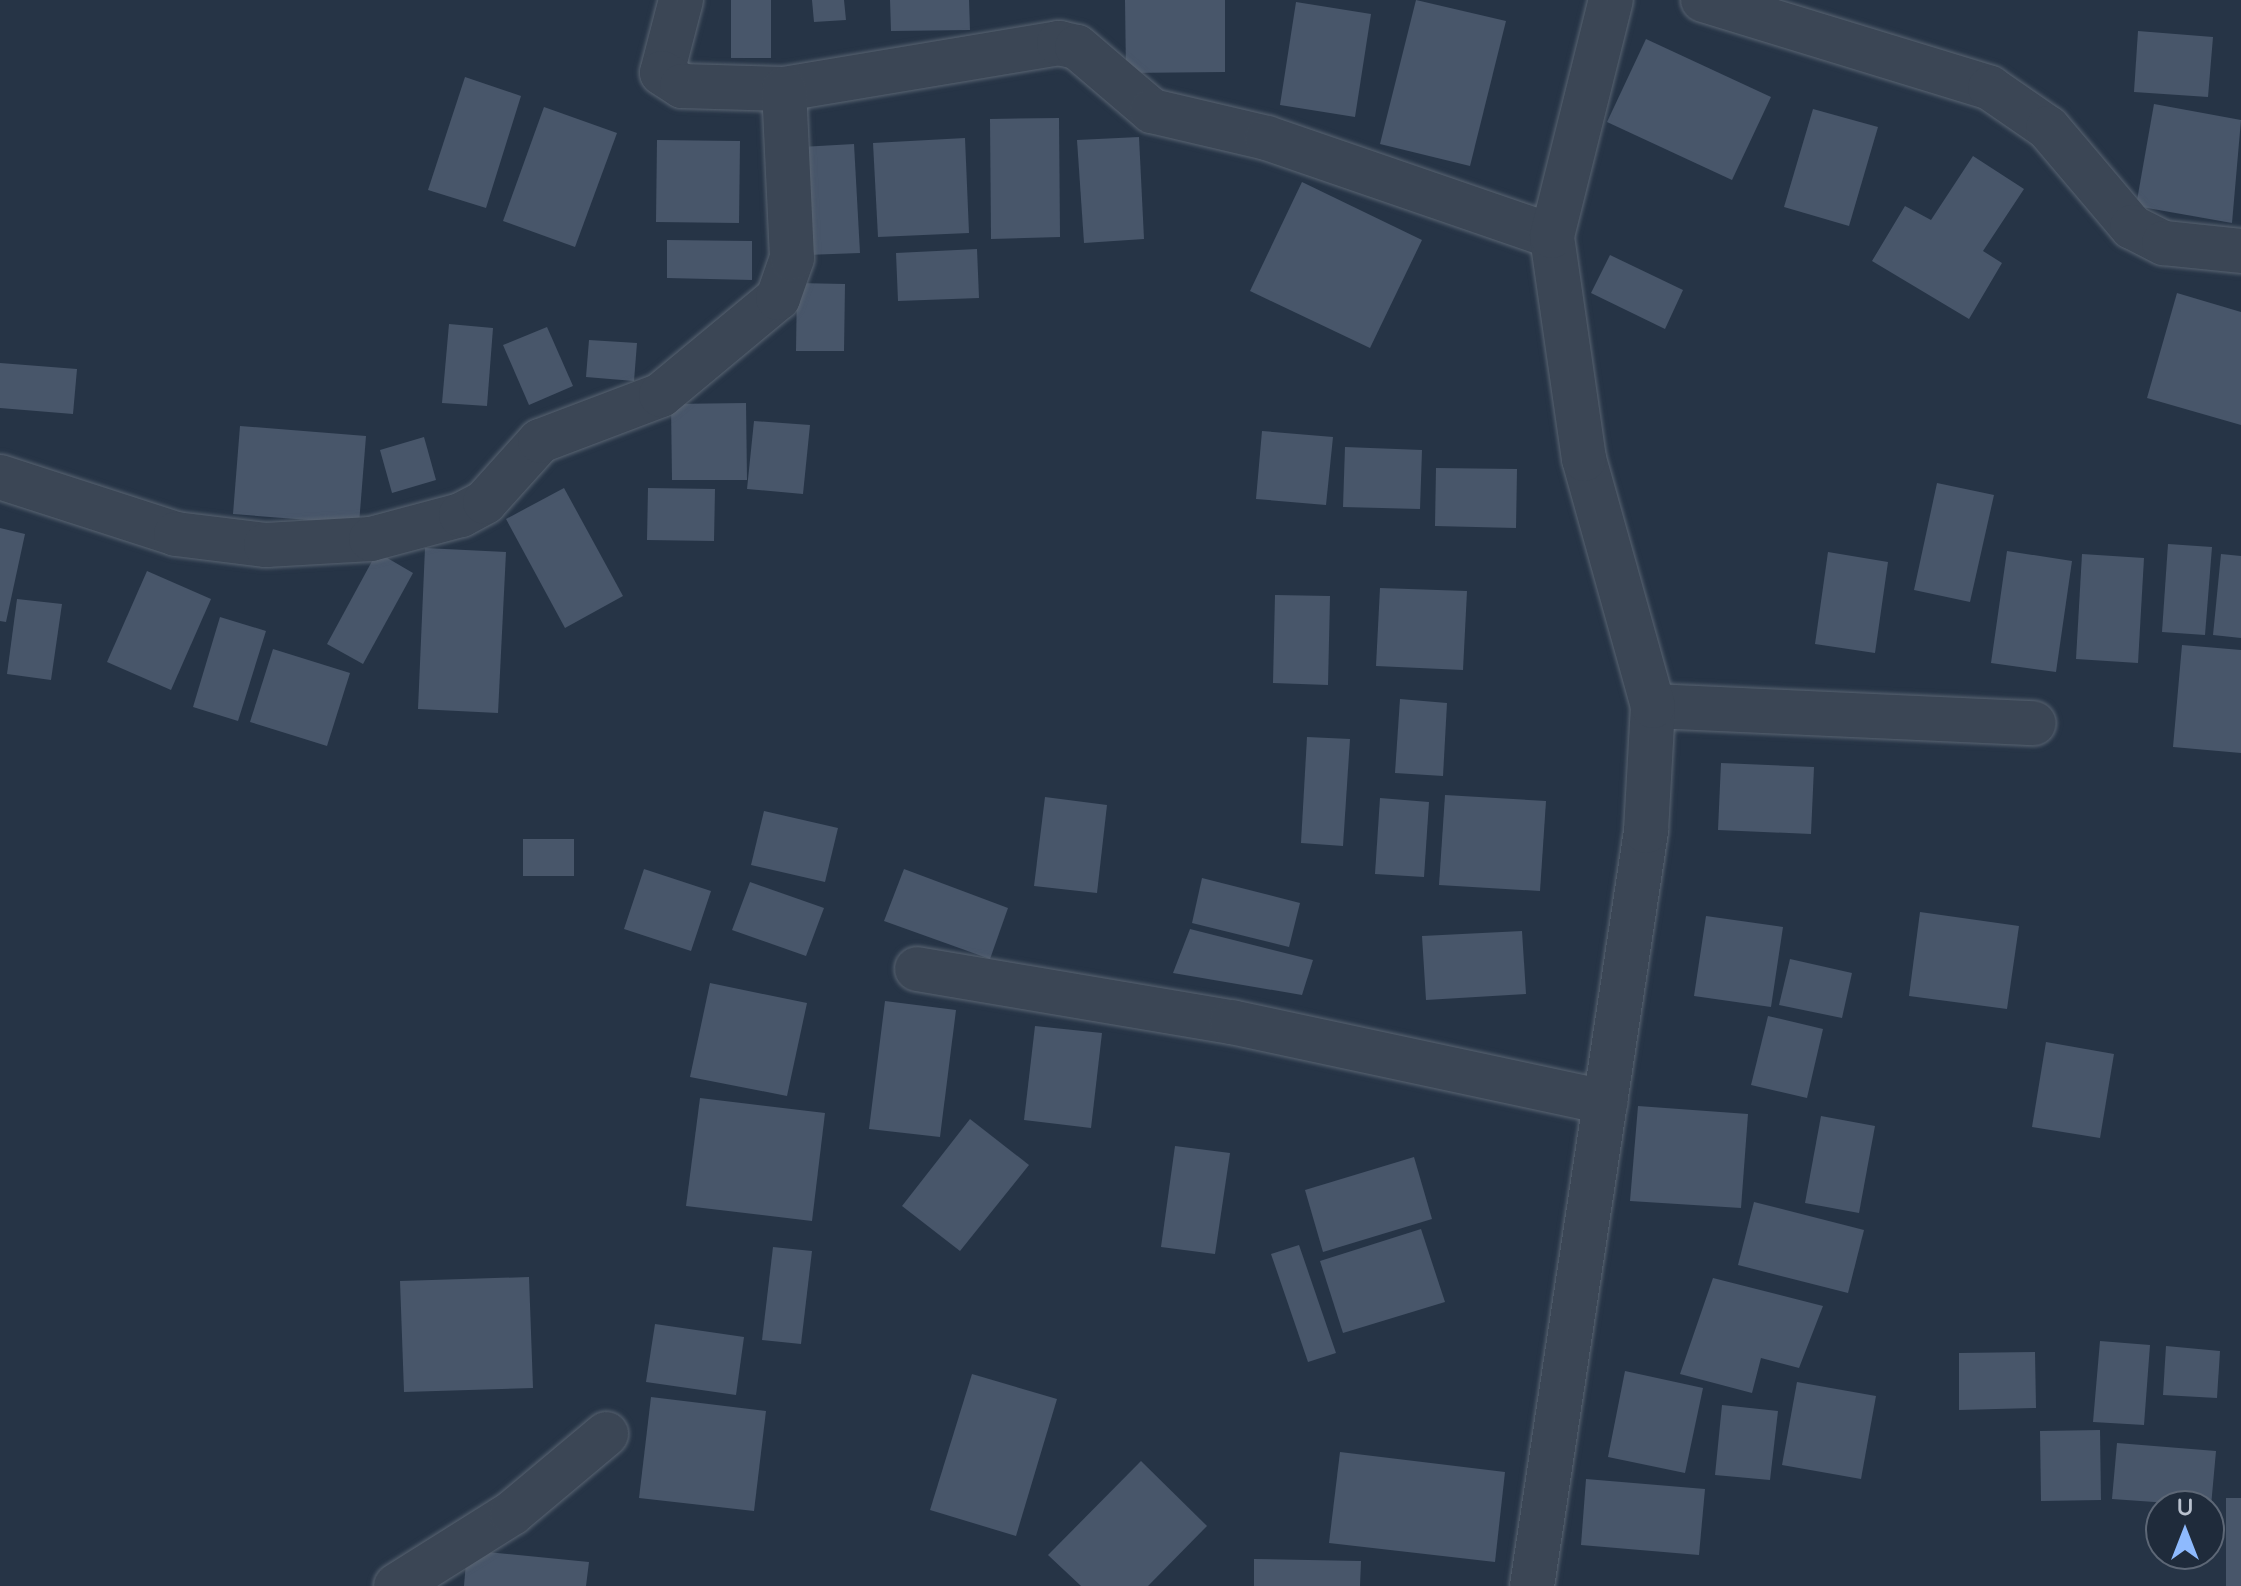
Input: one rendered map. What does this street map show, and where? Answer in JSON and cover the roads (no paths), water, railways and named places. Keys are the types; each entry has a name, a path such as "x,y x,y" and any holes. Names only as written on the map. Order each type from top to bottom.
{"street":[{"path":"681,0 663,51 666,80 697,88 784,89 1059,43 1077,47 1152,111 1267,138 1552,236"},
{"path":"1532,1586 1646,831 1653,706 1584,459 1552,236 1611,0"},
{"path":"1703,0 1990,88 2048,128 2132,227 2164,243 2241,251"},
{"path":"0,477 176,534 266,545 371,539 461,515 493,495 540,441 661,395 778,298 792,258 784,89"},
{"path":"1653,706 2034,723"},
{"path":"917,969 1232,1022 1606,1102"},
{"path":"396,1586 512,1513 606,1434"}]}
